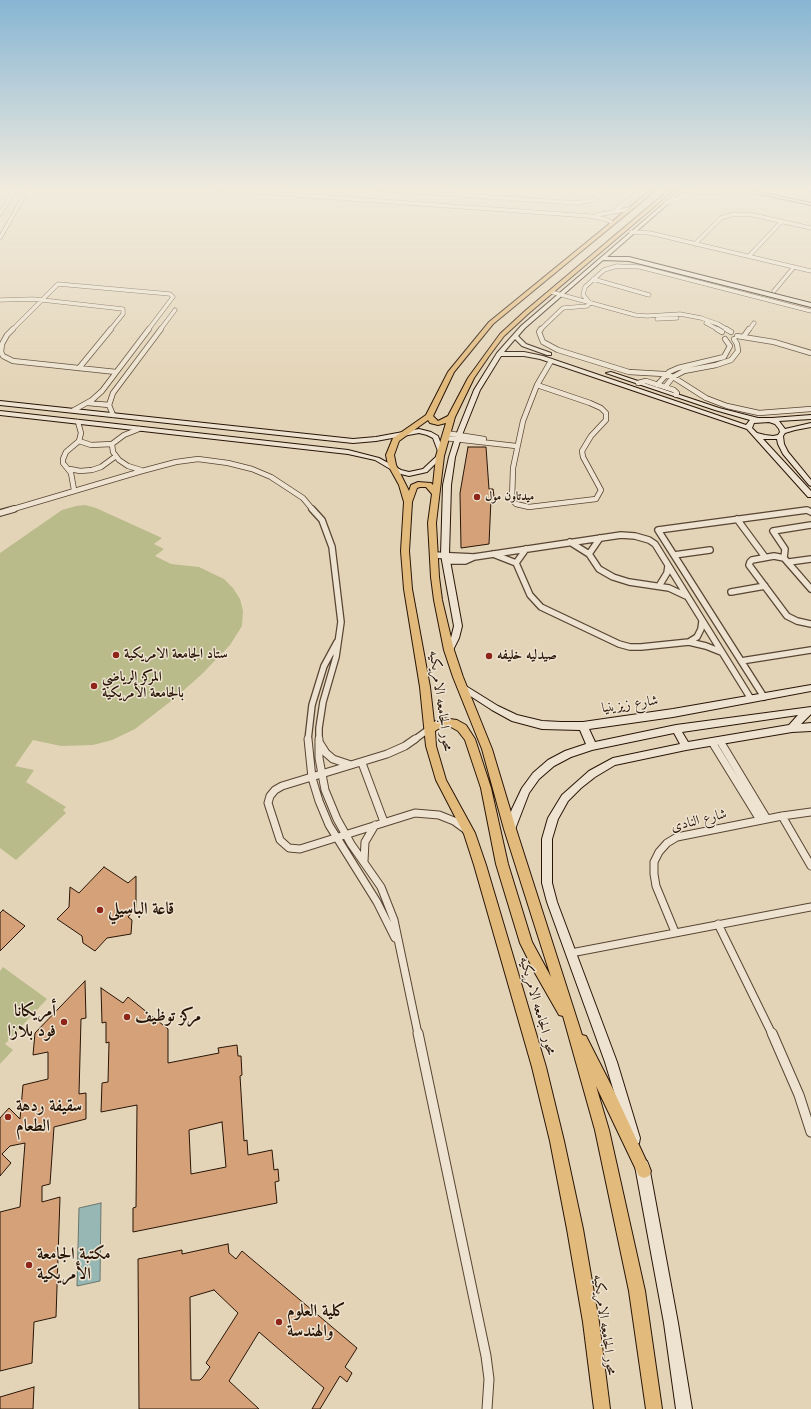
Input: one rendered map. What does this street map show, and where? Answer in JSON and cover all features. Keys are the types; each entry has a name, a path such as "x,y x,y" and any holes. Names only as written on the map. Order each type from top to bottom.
{"main road":[{"name":"محور الجامعه الامريكيه","path":"572,255 504,310 476,340 451,372 429,416 396,440 391,450 390,460 403,485 408,502 406,570 410,609 428,701 431,746 442,780 467,830 480,865 521,1000 557,1141 575,1229 591,1322 602,1409"},
{"name":"محور الجامعه الامريكيه","path":"597,255 579,268 553,295 509,329 489,360 472,378 452,417 440,454 432,523 433,555 438,600 449,650 461,686 477,721 487,749 510,829 572,1023 602,1130 638,1291 654,1409"},
{"path":"562,264 579,268"},
{"path":"429,416 433,421 438,423 452,417"},
{"path":"408,502 414,487 418,484 428,485 435,493"},
{"path":"429,730 442,722 453,723 462,728 470,739 486,788 503,871 526,943 538,969 572,1023 607,1092 644,1171"}],"street":[{"path":"449,650 455,638 458,626 445,558 447,485 452,457 471,402 489,360 499,354 553,295 601,259 610,255"},
{"path":"638,255 811,301"},
{"path":"743,255 811,271"},
{"path":"601,259 629,259 811,305"},
{"path":"589,304 584,297 584,287 601,272 612,267 623,266 640,267 811,311"},
{"path":"774,291 794,267"},
{"path":"593,279 649,295"},
{"path":"74,410 88,403 99,394 154,324 173,296 170,294 58,284 7,335 2,344 1,352 3,356 13,361 116,372"},
{"path":"553,295 635,315 691,315 710,320 731,332 736,338 738,351 731,360 716,365 689,369 673,377 665,387"},
{"path":"0,300 42,300 121,308 124,311 79,368"},
{"path":"731,332 722,332 697,320 680,318 650,320 636,319 589,304 568,307 555,314 539,331 542,340 546,344 558,350 636,373 666,375 673,377 706,398 743,410 767,413 811,409"},
{"path":"113,415 109,405 113,393 175,310"},
{"path":"157,319 167,320"},
{"path":"744,336 754,323"},
{"path":"154,324 164,324"},
{"path":"657,385 666,375 683,366 724,357 730,346 721,336 722,332"},
{"path":"515,336 521,343 528,347 733,414 762,420 780,426 782,434 780,444 785,453 811,484"},
{"path":"725,339 744,336 774,342 811,353"},
{"path":"499,354 524,354 552,361 749,428 811,495"},
{"path":"127,358 138,359"},
{"path":"537,385 590,403 601,408 606,413 606,420 591,436 582,451 583,457 601,492 596,499 524,506 513,502 511,497 513,468 517,444 526,410 537,385 552,361"},
{"path":"638,382 646,381 665,387 676,391 676,395"},
{"path":"0,403 370,443 372,449 362,454"},
{"path":"88,403 109,405"},
{"path":"0,413 362,454 384,462 395,470 409,474 420,473 428,469 440,454 437,440 433,435 420,431 362,441"},
{"path":"749,428 750,423 762,420 784,420 811,417"},
{"path":"78,422 80,433 79,441 66,452 62,459 63,463 70,469 80,471 92,470 101,467 116,456"},
{"path":"756,435 769,438 782,434 793,428 811,425"},
{"path":"79,441 91,445 112,444 124,435 139,428"},
{"path":"446,436 517,444"},
{"path":"112,444 116,456 128,466 142,471"},
{"path":"0,514 74,490 187,460 219,461 252,469 269,476 303,498 322,520 332,547 340,610 340,639 334,669 320,715 318,742 322,775 330,804 345,834 375,877 386,898 394,920 398,945 486,1356 489,1379 487,1409"},
{"path":"70,469 74,490"},
{"path":"764,697 659,529 810,511"},
{"path":"736,519 765,558"},
{"path":"784,558 785,549 773,531 811,525"},
{"path":"433,555 465,561 474,557 600,538 627,535 642,538 655,544 751,699"},
{"path":"589,554 600,538"},
{"path":"570,542 589,554 599,569 613,577 633,583 658,586 674,590 687,597"},
{"path":"516,563 526,549"},
{"path":"674,555 710,550"},
{"path":"493,554 516,563 530,595 536,603 619,644 641,647 689,642 706,646 722,653"},
{"path":"810,625 787,616 749,565 752,560 777,556 784,558 811,589"},
{"path":"789,562 811,558"},
{"path":"658,586 667,573 668,566"},
{"path":"731,592 765,586"},
{"path":"689,642 697,637 701,629 702,621"},
{"path":"340,639 324,666 312,705 308,736 312,778 323,813 335,837 377,902 398,945"},
{"path":"741,661 811,650"},
{"name":"شارع زيزينيا","path":"461,686 495,708 515,718 542,725 583,726 674,713 811,688"},
{"path":"510,829 525,791 536,776 551,763 568,754 592,746 676,729 810,710"},
{"path":"792,728 810,710"},
{"path":"583,726 592,746"},
{"path":"684,1409 644,1171 611,1062 552,902 547,883 547,839 553,818 565,798 592,774 613,762 686,746 792,728 811,727"},
{"path":"676,729 686,746"},
{"path":"429,730 401,748 362,763 282,786 275,790 270,796 268,803 280,840 289,848 296,849 407,814 431,813 447,818 467,830"},
{"path":"716,741 763,820"},
{"path":"318,742 326,753 333,758 352,766"},
{"path":"362,763 384,822"},
{"name":"شارع النادى","path":"675,932 656,886 654,874 654,862 666,843 677,837 782,816 811,812"},
{"path":"782,816 811,866"},
{"path":"365,862 363,856 365,842 375,824"},
{"path":"571,952 811,907"},
{"path":"718,924 772,1033 799,1095 811,1132"}],"green space":[{"name":"المركز الرياضي بالجامعة الأمريكية","path":"85,505 96,508 162,538 154,544 164,549 155,556 171,564 199,567 224,579 233,588 240,599 243,611 242,626 230,645 202,674 175,698 135,729 112,740 93,745 61,746 33,740 15,766 34,770 26,782 66,807 63,810 66,813 16,860 0,848 0,553 62,510"},
{"path":"3,967 47,999 5,1044 13,1050 0,1064 0,971"}],"water":[{"path":"101,1203 100,1281 77,1286 79,1208"}],"building":[{"name":"ميدتاون مول","path":"468,447 486,447 489,489 493,489 494,499 491,499 489,544 461,548 460,493"},
{"name":"قاعة الباسيلي","path":"104,867 128,883 136,876 136,908 128,917 132,920 131,934 107,938 95,951 83,943 82,936 57,919 69,907 70,887 79,893"},
{"path":"3,910 25,926 0,951 0,913"},
{"path":"85,981 86,1018 81,1019 79,1094 86,1093 86,1119 54,1127 50,1184 42,1186 42,1202 60,1197 56,1317 34,1322 32,1363 0,1371 0,1212 20,1207 25,1143 10,1146 2,1154 11,1163 0,1176 0,1118 9,1108 20,1119 23,1085 48,1079 48,1052 33,1055 35,1033"},
{"path":"101,988 123,1003 128,997 168,1029 168,1063 219,1053 218,1048 237,1045 238,1056 241,1056 242,1075 240,1076 244,1141 247,1140 248,1155 272,1150 274,1170 278,1169 279,1181 275,1182 277,1203 133,1232 133,1208 136,1207 137,1105 101,1112 102,1083 108,1082 109,1042 106,1043 106,1022 102,1023","holes":["222,1122 226,1167 191,1174 189,1130"]},
{"name":"كلية العلوم والهندسة","path":"228,1244 229,1253 236,1259 242,1251 357,1348 345,1367 352,1373 347,1382 340,1376 320,1409 312,1409 324,1388 259,1332 229,1381 259,1409 139,1409 138,1259 182,1250 182,1254","holes":["214,1290 238,1313 206,1363 210,1367 203,1377 200,1380 191,1380 190,1297"]},
{"path":"34,1387 33,1409 0,1409 0,1397"}],"place":[{"name":"ميدتاون مول","path":"477,497"},
{"name":"ستاد الجامعة الامريكية","path":"116,655"},
{"name":"صيدليه خليفه","path":"489,656"},
{"name":"المركز الرياضي بالجامعة الأمريكية","path":"94,686"},
{"name":"قاعة الباسيلي","path":"100,910"},
{"name":"مركز توظيف","path":"127,1017"},
{"name":"أمريكانا فود بلازا","path":"64,1022"},
{"name":"سقيفة ردهة الطعام","path":"8,1117"},
{"name":"مكتبة الجامعة الأمريكية","path":"29,1265"},
{"name":"كلية العلوم والهندسة","path":"279,1322"}]}
